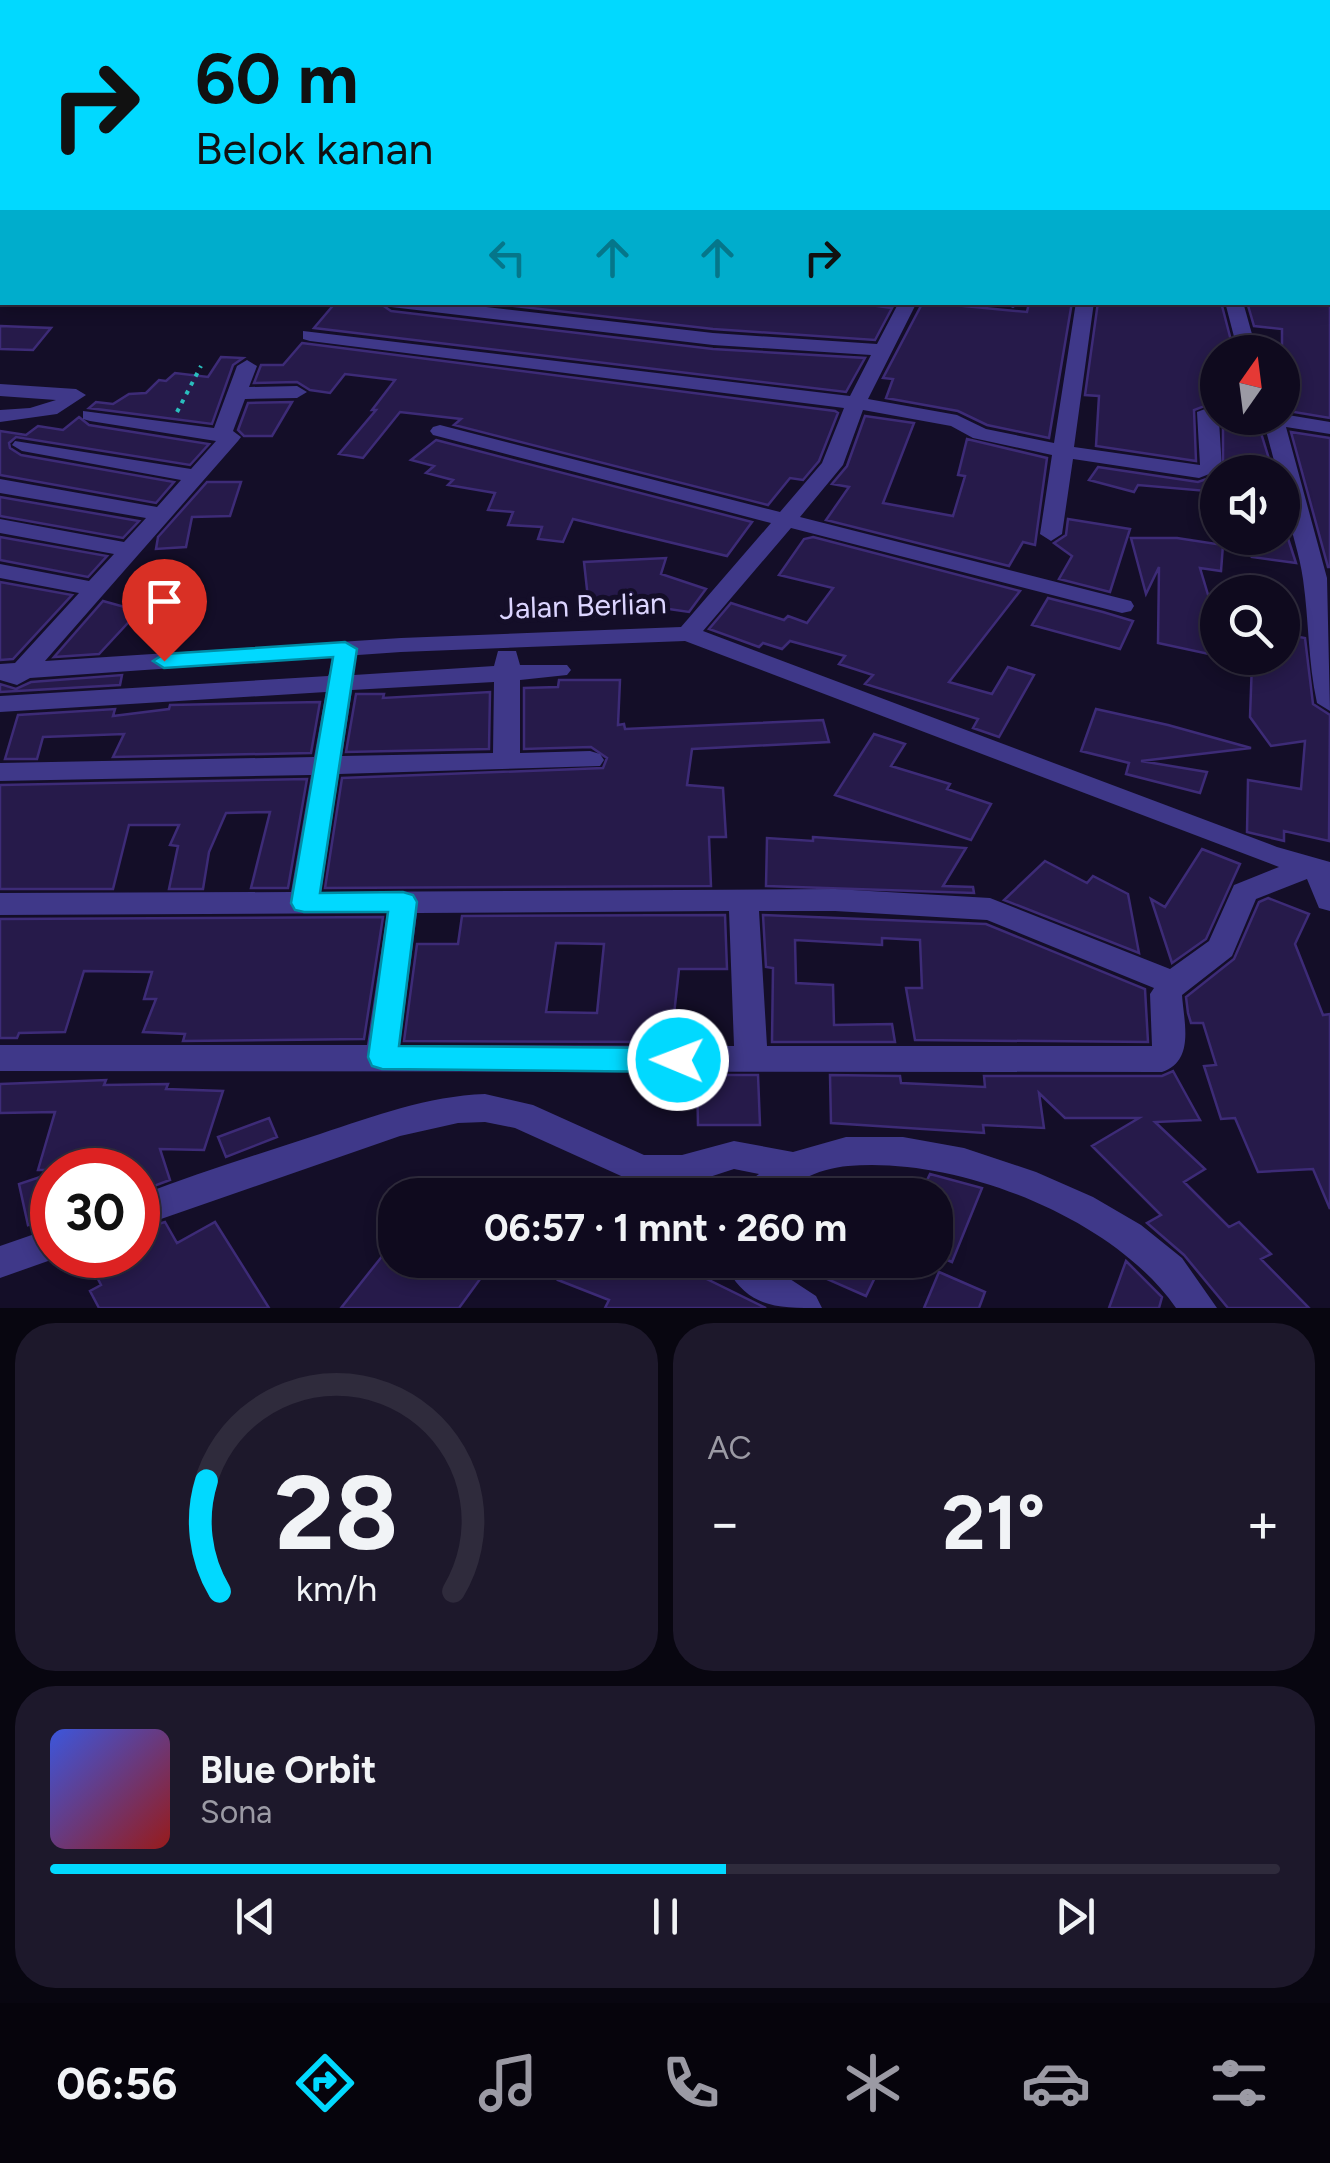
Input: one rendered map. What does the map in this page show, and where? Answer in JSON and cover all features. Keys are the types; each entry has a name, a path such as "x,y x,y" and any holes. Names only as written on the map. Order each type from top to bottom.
{"street":[{"path":"417,305 713,339 882,350"},
{"path":"688,634 832,465 856,404 906,305"},
{"path":"1051,534 1085,305"},
{"path":"1235,305 1243,335"},
{"path":"310,335 856,404 957,421 980,434 1123,463 1206,472 1212,466 1209,435"},
{"path":"222,432 247,366"},
{"path":"0,390 76,395 30,415 0,416"},
{"path":"237,393 297,392"},
{"path":"90,415 168,430 222,432 231,437 93,590 10,671 2,709 558,670"},
{"path":"1300,423 1330,428"},
{"path":"440,431 1122,606"},
{"path":"1275,435 1315,578 1330,704"},
{"path":"22,445 196,476"},
{"path":"0,486 161,514"},
{"path":"0,526 128,550"},
{"path":"0,571 93,590"},
{"name":"Jalan Berlian","path":"10,671 345,649 688,634 1318,870"},
{"path":"506,762 508,641"},
{"path":"304,903 345,649"},
{"path":"0,772 590,760"},
{"path":"0,1058 1162,1059 1169,1052 1164,1006 1173,983 1221,948 1244,892 1318,870 1330,900"},
{"path":"0,904 835,900 990,909 1016,916 1173,983"},
{"path":"744,901 751,1060"},
{"path":"382,1057 403,902"},
{"path":"160,1203 382,1128 458,1108 521,1115 654,1178"},
{"path":"678,1178 734,1155 792,1166 859,1152 901,1150 994,1171 1065,1200 1126,1234 1166,1266 1198,1308"},
{"path":"775,1178 792,1166"},
{"path":"0,1262 30,1252"},
{"path":"757,1278 804,1308"}],"path":[{"path":"168,430 201,366"}],"building":[{"path":"333,305 382,305 391,311 713,349 865,358 846,392 314,328"},
{"path":"506,305 892,308 875,340 713,329"},
{"path":"921,305 1027,312 1029,305 1071,305 1049,438 987,425 958,411 886,398 893,379 883,378"},
{"path":"1098,305 1222,305 1230,335 1200,335 1200,408 1194,410 1196,461 1096,446 1099,396 1085,395"},
{"path":"1248,305 1330,305 1330,418 1300,413 1300,335 1282,335 1282,329 1254,326"},
{"path":"0,326 51,328 33,350 0,349"},
{"path":"302,343 838,413 819,461 803,480 790,478 768,505 454,425 461,419 400,412 363,458 339,454 395,380 345,374 330,393 310,390 297,382 254,383 261,365 283,365"},
{"path":"221,357 243,358 233,365 212,424 89,408 96,402 113,404 129,394 146,393 159,380 166,381 175,373 208,377"},
{"path":"292,402 272,436 244,436 238,430 248,403"},
{"path":"865,416 914,423 883,503 953,516 965,476 958,475 967,439 1047,458 1035,545 1023,542 1009,566 826,520 849,487 832,484 847,466"},
{"path":"79,417 89,425 209,444 190,465 16,437 9,443 21,455 174,482 156,503 0,475 0,431 26,435 38,426 63,430"},
{"path":"1223,435 1262,435 1268,455 1223,455"},
{"path":"1292,435 1330,438 1330,567 1300,455"},
{"path":"436,440 752,522 727,556 573,519 563,542 538,539 542,527 508,525 513,512 488,510 495,493 448,485 453,480 426,473 434,466 411,460"},
{"path":"1098,467 1200,481 1200,490 1138,485 1134,492 1089,480"},
{"path":"207,482 241,482 230,516 192,517 186,547 156,549 158,537"},
{"path":"0,497 139,521 123,538 0,516"},
{"path":"1068,519 1130,529 1110,592 1059,579 1072,556 1054,543 1066,535"},
{"path":"0,537 107,556 88,577 0,560"},
{"path":"813,537 1020,591 949,682 992,694 1008,667 1034,675 999,737 973,728 978,719 865,684 873,675 839,664 845,656 790,641 782,649 763,643 759,647 709,629 731,603 807,623 833,588 779,575 804,539"},
{"path":"1131,538 1200,542 1200,555 1222,555 1221,571 1200,568 1200,652 1158,643 1159,567 1146,594"},
{"path":"1293,555 1296,563 1252,557"},
{"path":"666,558 661,574 706,589 689,612 648,606 649,615 590,617 584,562"},
{"path":"0,582 72,595 13,659 0,660"},
{"path":"1048,598 1133,621 1120,649 1032,625"},
{"path":"103,601 139,611 99,654 54,657"},
{"path":"1300,637 1305,638 1313,704 1330,715 1329,841 1284,831 1284,841 1247,832 1248,780 1301,789 1305,741 1271,746 1250,717 1252,675 1300,675"},
{"path":"122,675 120,685 0,692 0,684 16,689 31,682"},
{"path":"559,680 620,680 618,725 624,724 625,729 823,720 829,742 692,749 687,785 723,788 726,837 709,837 711,886 325,888 342,778 603,768 607,758 591,747 524,749 524,688 558,687"},
{"path":"490,692 489,749 346,752 356,694 384,694 383,698"},
{"path":"320,702 311,753 113,757 124,734 43,737 37,759 5,759 18,715 115,709 113,716 169,709 170,705"},
{"path":"1096,709 1251,748 1141,761 1207,772 1200,793 1126,774 1129,763 1081,751"},
{"path":"874,734 905,744 891,766 950,784 947,789 991,804 971,840 835,795"},
{"path":"307,779 288,888 251,888 270,812 226,813 209,852 203,889 169,889 178,846 170,845 179,825 129,825 113,889 0,889 0,785"},
{"path":"813,837 966,848 943,886 973,887 974,893 766,886 767,838 813,841"},
{"path":"1202,849 1240,864 1206,939 1172,963 1151,899 1165,907"},
{"path":"1045,861 1087,883 1093,876 1128,894 1139,953 1004,900"},
{"path":"1268,898 1309,914 1295,944 1323,1015 1330,1014 1330,1209 1313,1169 1258,1172 1235,1118 1221,1119 1204,1066 1216,1065 1203,1023 1191,1023 1188,1013 1186,997 1234,959 1259,902"},
{"path":"725,915 727,969 679,969 671,1042 404,1041 417,944 458,944 462,916","holes":["556,943 604,944 597,1013 546,1012"]},
{"path":"763,915 986,924 1145,989 1148,1042 915,1040 906,988 922,988 920,940 882,938 882,945 795,940 796,983 833,985 834,1025 892,1024 895,1042 772,1042 773,968 766,967"},
{"path":"383,917 364,1039 183,1041 185,1034 143,1032 156,999 144,999 152,972 84,971 65,1032 19,1033 17,1038 0,1038 0,919"},
{"path":"1173,1071 1200,1120 1155,1122 1205,1169 1184,1182 1229,1227 1239,1222 1271,1254 1261,1259 1309,1308 1228,1308 1184,1255 1147,1223 1161,1215 1092,1146 1139,1118 1065,1118 1039,1093 1044,1128 983,1125 984,1133 831,1123 830,1075 900,1076 901,1083 985,1087 984,1076 1162,1076"},
{"path":"697,1075 758,1075 760,1125 698,1125"},
{"path":"106,1080 104,1085 168,1084 166,1089 223,1091 204,1150 44,1148 55,1112 0,1113 0,1084"},
{"path":"269,1118 277,1137 226,1157 218,1137"},
{"path":"160,1149 170,1180 160,1184"},
{"path":"30,1180 28,1225 19,1184"},
{"path":"953,1180 982,1188 953,1260"},
{"path":"165,1222 177,1243 215,1222 269,1308 99,1308 90,1291 101,1285 98,1278 160,1278 160,1223"},
{"path":"378,1261 378,1278 481,1278 459,1308 341,1308"},
{"path":"1126,1261 1162,1297 1159,1308 1109,1308"},
{"path":"705,1278 766,1308 605,1308 609,1300 558,1280"},
{"path":"825,1278 875,1278 866,1296"},
{"path":"936,1278 953,1278 985,1292 979,1308 924,1308"}],"route":[{"path":"164,661 345,649 304,903 403,902 382,1057 678,1060"}]}
